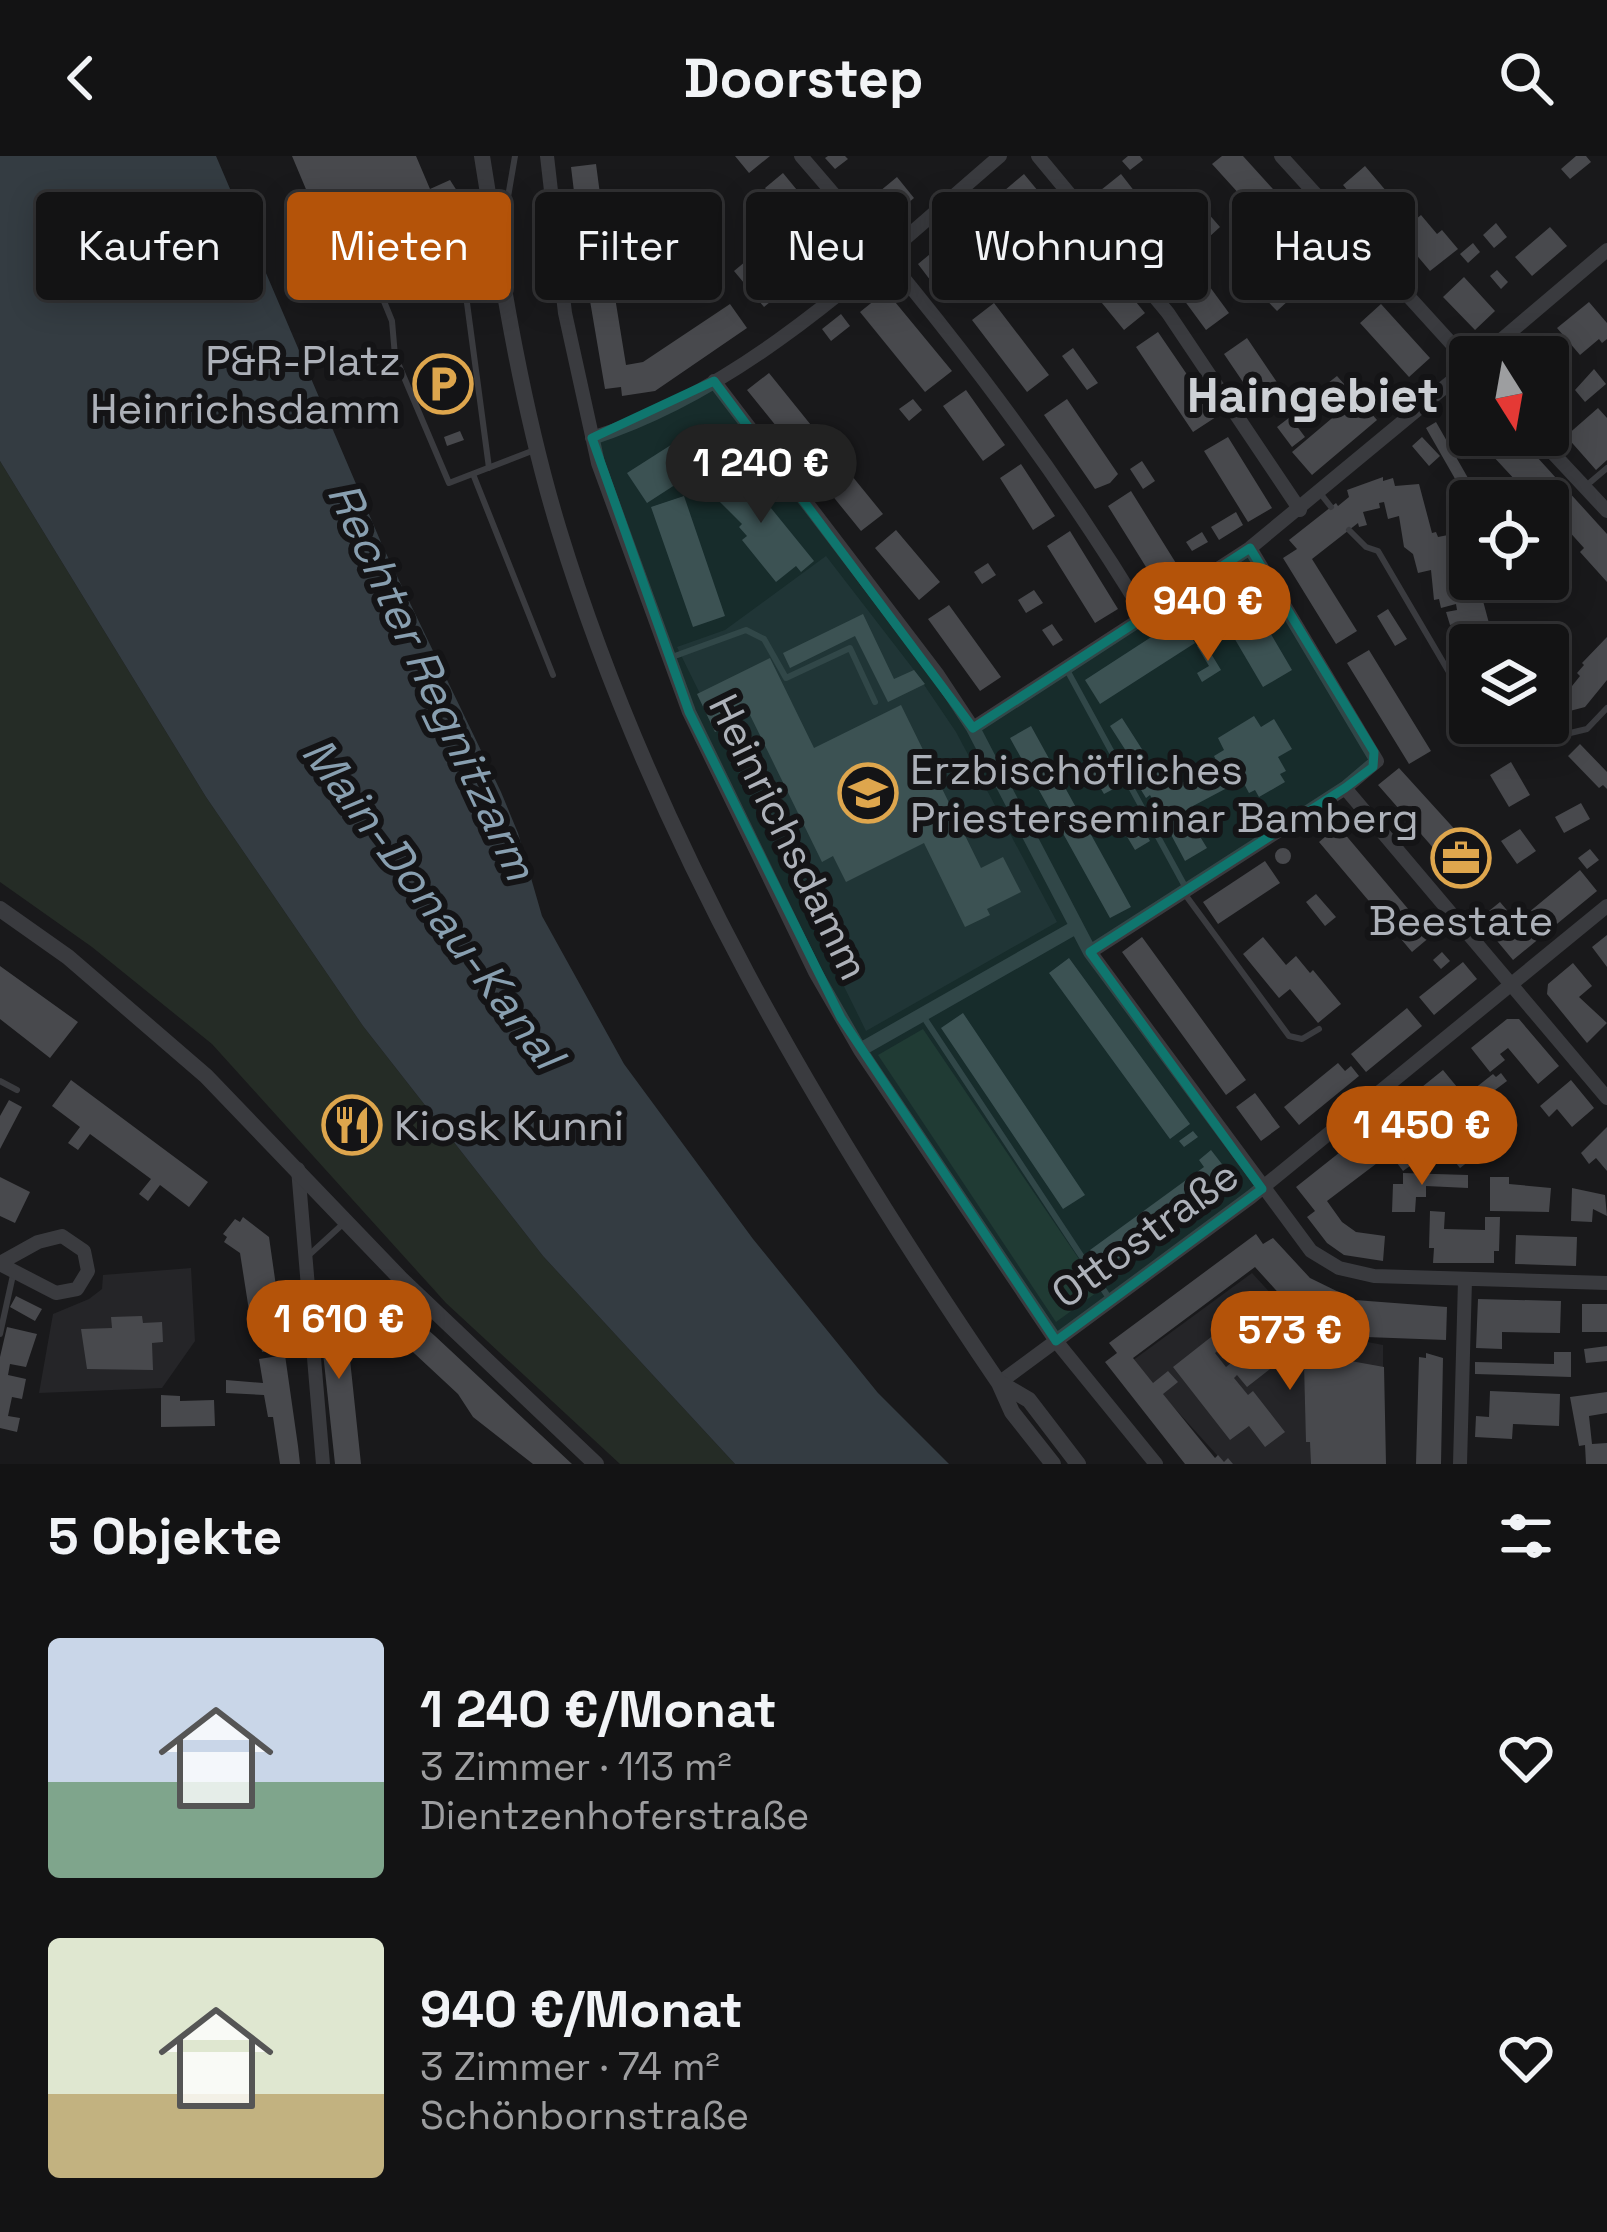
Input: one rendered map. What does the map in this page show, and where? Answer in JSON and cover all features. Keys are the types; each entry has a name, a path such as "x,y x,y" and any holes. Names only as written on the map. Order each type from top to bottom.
{"street":[{"path":"482,156 488,192"},
{"name":"Heinrichsdamm","path":"548,156 565,313 592,438 623,537 689,712 815,971 860,1050 1056,1341 1156,1464"},
{"path":"801,156 832,192"},
{"path":"908,234 1000,156"},
{"path":"1038,156 1168,313 1300,510"},
{"path":"1281,156 1449,342"},
{"path":"1506,336 1607,250"},
{"path":"908,283 1026,433 1077,505 1144,615"},
{"path":"508,300 537,449 588,618 705,896 823,1114 999,1383 1012,1412 1053,1464"},
{"path":"592,438 664,411 778,338 826,300"},
{"path":"713,381 879,592 973,728 1090,952 1311,1251 1339,1268 1374,1276 1607,1283"},
{"path":"973,728 1250,548 1449,383"},
{"path":"1555,456 1607,511"},
{"path":"1090,952 1345,788 1377,760 1250,548"},
{"path":"1345,788 1607,1098"},
{"name":"Ottostraße","path":"999,1383 1262,1189 1607,906"},
{"path":"0,909 68,957 206,1076 437,1314 596,1464"},
{"path":"860,1050 1076,927"},
{"path":"298,1169 323,1464"},
{"path":"56,1236 75,1241 88,1261 86,1278 66,1294 5,1266 56,1236"},
{"path":"1460,1464 1465,1280"},
{"path":"999,1383 1028,1400 1078,1464"}],"lane":[{"path":"508,192 514,156"},
{"path":"384,300 392,321 395,356 449,483 537,449"},
{"path":"467,300 489,468"},
{"path":"1585,488 1607,468"},
{"path":"473,474 553,675"},
{"path":"1320,493 1331,507"},
{"path":"1348,530 1366,547 1378,551 1449,672"},
{"path":"669,658 746,630 764,639 786,678 850,648 875,702"},
{"path":"1066,667 1186,892 1289,1036 1302,1039 1318,1029"},
{"path":"1569,733 1587,729 1607,708"},
{"path":"923,1016 1111,1301"},
{"path":"0,1081 17,1090"},
{"path":"304,1261 346,1221"},
{"path":"0,1334 5,1266"}],"highlighted area":[{"path":"714,381 973,728 1250,548 1374,752 1373,767 1345,788 1090,952 1262,1189 1056,1341 841,1018 689,712 592,438"}],"shaded area":[{"path":"0,461 206,797 363,1026 543,1256 735,1464 620,1464 446,1303 212,1044 92,947 0,882"},
{"name":"Erzbischöfliches Priesterseminar Bamberg","path":"826,556 956,732 1057,922 866,1031 677,647 725,630"},
{"path":"923,1029 1100,1290 1056,1322 878,1055"},
{"path":"191,1268 195,1341 162,1388 39,1393 53,1314 102,1289 103,1275"},
{"path":"1252,1273 1275,1298 1332,1335 1383,1345 1383,1464 1225,1464 1132,1361"}],"water":[{"path":"0,156 216,156 231,192 36,192 36,300 263,300 263,266 383,547 501,792 542,916 624,1064 753,1239 878,1393 949,1464 735,1464 543,1256 363,1026 206,797 0,461"}],"building":[{"path":"292,156 416,156 430,189 450,180 458,192 307,192"},
{"path":"735,156 770,156 749,173"},
{"path":"828,156 845,156 848,159 835,169"},
{"path":"1128,156 1143,160 1130,170 1122,161"},
{"path":"1222,156 1243,156 1276,192 1237,192 1212,164"},
{"path":"1576,156 1586,156 1591,162 1570,179 1561,169"},
{"path":"596,164 600,192 574,192 571,167"},
{"path":"1365,166 1387,192 1349,192 1343,185"},
{"path":"783,173 799,192 768,192 765,188"},
{"path":"1024,174 1039,192 1003,192"},
{"path":"1121,174 1135,192 1103,192"},
{"path":"897,177 914,198 908,203 908,192 879,192"},
{"path":"1208,213 1220,227 1208,238"},
{"path":"1421,215 1458,249 1430,271 1415,253 1415,220"},
{"path":"1496,223 1507,237 1494,248 1483,235"},
{"path":"1550,227 1567,246 1532,276 1515,257"},
{"path":"1473,243 1480,252 1468,263 1460,254"},
{"path":"932,252 932,282 918,264"},
{"path":"746,261 746,285 734,271"},
{"path":"1497,270 1508,282 1501,289 1490,276"},
{"path":"1464,277 1495,311 1475,330 1443,297"},
{"path":"1208,284 1229,313 1206,330 1184,300 1208,300"},
{"path":"590,300 615,300 626,365 643,362 730,304 747,328 655,391 622,396 621,387 605,389"},
{"path":"875,300 893,300 952,371 925,392 860,312"},
{"path":"1100,300 1134,300 1145,313 1124,330"},
{"path":"1266,300 1289,300 1277,311"},
{"path":"1589,302 1607,323 1607,339 1602,343 1599,339 1580,355 1569,336 1557,328"},
{"path":"994,303 1049,375 1027,392 972,320"},
{"path":"1381,304 1430,358 1409,377 1360,323"},
{"path":"841,314 850,326 831,341 822,329"},
{"path":"1158,332 1216,417 1193,432 1136,347"},
{"path":"1247,338 1289,400 1266,416 1224,354"},
{"path":"1073,348 1098,383 1087,390 1062,356"},
{"path":"1594,369 1606,384 1585,402 1575,390"},
{"path":"769,373 819,435 797,452 747,390"},
{"path":"1337,376 1352,393 1343,400 1328,383"},
{"path":"966,390 1005,445 983,461 943,406"},
{"path":"1357,397 1377,420 1312,475 1292,452"},
{"path":"913,399 922,410 909,421 899,409"},
{"path":"1067,399 1118,474 1110,483 1095,489 1044,415"},
{"path":"1598,408 1607,418 1607,460 1596,470 1569,433"},
{"path":"1290,417 1305,437 1292,447 1277,427"},
{"path":"1436,422 1449,445 1449,456 1455,456 1468,478 1456,480 1426,428"},
{"path":"696,429 715,459 647,503 627,473"},
{"path":"460,431 464,440 447,446 444,437"},
{"path":"1228,437 1272,508 1248,522 1204,451"},
{"path":"1422,437 1440,456 1429,466 1412,446"},
{"path":"1493,456 1536,456 1558,480 1515,480"},
{"path":"839,460 883,514 861,531 818,478"},
{"path":"1142,461 1155,481 1143,489 1130,469"},
{"path":"1021,464 1055,516 1033,530 1000,478"},
{"path":"736,465 814,561 801,572 796,566 776,582 742,540 747,536 739,527 742,524 715,497 719,493 711,484"},
{"path":"1383,477 1383,481 1393,478 1395,486 1419,484 1432,533 1449,539 1449,600 1483,600 1489,624 1450,624 1446,612 1457,610 1456,604 1441,608 1439,599 1434,600 1431,570 1418,573 1413,554 1404,547 1399,516 1388,519 1384,502 1379,503 1380,508 1363,512 1367,525 1359,527 1358,523 1312,559 1357,631 1336,644 1283,558 1297,549 1289,540 1349,497 1347,490"},
{"path":"1131,491 1179,568 1156,583 1108,506"},
{"path":"1569,492 1607,534 1607,582 1580,552 1584,548 1569,531"},
{"path":"684,496 725,616 693,627 651,507"},
{"path":"1236,512 1243,525 1219,540 1211,527"},
{"path":"896,530 940,582 919,600 875,548"},
{"path":"1070,531 1118,609 1095,623 1047,546"},
{"path":"1202,532 1208,542 1192,551 1186,542"},
{"path":"988,563 996,575 982,584 974,572"},
{"path":"1242,585 1292,670 1263,687 1213,602"},
{"path":"1034,590 1043,603 1026,613 1018,600"},
{"path":"1211,602 1218,613 1197,626 1190,615"},
{"path":"949,605 1001,677 980,691 928,619"},
{"path":"1388,609 1407,639 1395,646 1377,616"},
{"path":"863,614 894,679 914,670 925,684 888,702 855,636 790,668 783,653"},
{"path":"1179,619 1195,643 1100,704 1085,680"},
{"path":"1052,624 1063,640 1053,646 1042,630"},
{"path":"1607,637 1607,680 1585,707 1569,711 1569,687 1580,676 1582,663"},
{"path":"1204,642 1221,670 1202,682 1197,673 1209,666 1197,646"},
{"path":"1369,650 1431,751 1409,764 1347,663"},
{"path":"770,658 814,748 901,705 981,868 1003,857 1021,892 987,909 990,915 965,927 924,843 846,882 833,856 822,862 750,715 715,732 697,694"},
{"path":"1254,716 1261,727 1274,719 1292,749 1278,757 1286,771 1280,774 1285,782 1259,797 1255,790 1249,793 1242,780 1193,806 1199,815 1190,820 1207,848 1185,861 1150,795 1146,798 1135,780 1167,761 1180,784 1217,762 1214,756 1224,750 1218,738"},
{"path":"1122,718 1147,757 1135,765 1110,726"},
{"path":"1031,726 1131,907 1110,918 1010,738"},
{"path":"1580,744 1607,772 1607,789 1599,788 1568,756"},
{"path":"1511,762 1530,795 1509,807 1490,775"},
{"path":"1107,763 1119,786 1104,794 1091,772"},
{"path":"1399,768 1479,856 1457,875 1378,785"},
{"path":"1581,803 1590,819 1564,833 1555,817"},
{"path":"1142,826 1150,841 1135,850 1126,835"},
{"path":"1338,826 1431,936 1412,952 1319,842"},
{"path":"1520,829 1536,851 1517,864 1501,841"},
{"path":"1283,848 1291,856 1283,864 1275,856"},
{"path":"1590,849 1599,860 1587,869 1578,858"},
{"path":"1265,861 1280,883 1218,924 1203,902"},
{"path":"1580,870 1597,891 1513,960 1488,930 1493,926 1484,915 1500,902 1517,922"},
{"path":"1316,894 1336,917 1325,926 1306,902"},
{"path":"1607,935 1607,967 1592,947"},
{"path":"1142,937 1246,1080 1226,1095 1122,952"},
{"path":"1263,937 1286,965 1296,956 1310,973 1313,970 1341,1004 1318,1023 1290,989 1279,998 1243,954"},
{"path":"1442,952 1450,961 1441,969 1433,960"},
{"path":"1069,958 1190,1124 1170,1139 1049,973"},
{"path":"1463,962 1477,979 1434,1015 1419,997"},
{"path":"1573,963 1592,986 1579,997 1607,1023 1587,1043 1547,994 1548,984"},
{"path":"0,966 78,1022 50,1058 0,1019"},
{"path":"1407,1008 1422,1026 1366,1072 1351,1054"},
{"path":"963,1013 1085,1195 1063,1209 941,1028"},
{"path":"1507,1019 1519,1019 1559,1066 1538,1084 1508,1048 1500,1054 1505,1060 1490,1072 1471,1048"},
{"path":"1338,1063 1345,1071 1351,1066 1359,1076 1299,1125 1284,1107"},
{"path":"1443,1070 1471,1104 1455,1117 1448,1108 1433,1120 1439,1128 1422,1141 1396,1108"},
{"path":"1501,1073 1507,1081 1495,1090 1516,1117 1504,1127 1507,1132 1460,1168 1447,1152 1495,1116 1474,1089"},
{"path":"71,1080 208,1182 189,1207 160,1185 148,1201 139,1194 151,1179 90,1134 78,1150 68,1143 80,1127 52,1106"},
{"path":"1571,1080 1594,1108 1572,1127 1557,1109 1549,1117 1540,1106"},
{"path":"1255,1093 1280,1127 1261,1141 1236,1107"},
{"path":"9,1100 22,1107 0,1149 0,1116"},
{"name":"Kiosk Kunni","path":"346,1103 352,1110 363,1108 371,1118 354,1140 342,1142 334,1133 338,1122 332,1114 336,1105"},
{"path":"1378,1122 1397,1148 1327,1201 1356,1232 1385,1236 1383,1261 1344,1255 1327,1243 1307,1217 1315,1211 1296,1187"},
{"path":"1607,1127 1607,1171 1596,1158 1589,1164 1581,1153"},
{"path":"1193,1131 1198,1137 1184,1147 1179,1141"},
{"path":"1211,1150 1225,1168 1212,1178 1218,1186 1104,1269 1090,1250 1204,1167 1199,1160"},
{"path":"1414,1150 1421,1158 1403,1171 1397,1163"},
{"path":"1403,1173 1468,1175 1468,1188 1426,1186 1426,1197 1416,1197 1415,1212 1392,1212 1393,1184 1403,1184"},
{"path":"0,1177 30,1192 15,1223 0,1216"},
{"path":"1490,1177 1551,1188 1549,1212 1490,1211"},
{"path":"1572,1188 1605,1195 1607,1216 1593,1209 1592,1222 1571,1221"},
{"path":"1430,1211 1445,1212 1444,1229 1485,1230 1485,1217 1500,1217 1494,1263 1433,1263"},
{"path":"243,1217 269,1237 285,1349 262,1352 257,1317 250,1317 240,1253 224,1242 223,1234 235,1219 240,1222"},
{"path":"1256,1234 1263,1244 1273,1238 1310,1278 1355,1300 1447,1307 1446,1340 1366,1337 1329,1327 1292,1308 1255,1267 1133,1358 1153,1383 1168,1371 1178,1382 1163,1394 1215,1458 1218,1455 1224,1462 1228,1458 1233,1464 1185,1464 1105,1362 1117,1353 1109,1343"},
{"path":"1516,1235 1577,1237 1576,1266 1515,1264"},
{"path":"16,1296 42,1309 35,1321 10,1307"},
{"path":"389,1296 572,1464 533,1464 473,1417 458,1394 372,1314"},
{"path":"1478,1299 1561,1301 1560,1333 1502,1332 1502,1349 1476,1348"},
{"path":"1258,1300 1269,1314 1255,1324 1273,1347 1384,1367 1386,1464 1311,1464 1304,1364 1279,1362 1247,1387 1237,1375 1234,1378 1248,1395 1253,1391 1285,1432 1265,1447 1249,1426 1230,1440 1173,1367","holes":["1237,1336 1248,1349 1226,1367 1215,1353"]},
{"path":"346,1301 361,1464 335,1464 318,1303"},
{"path":"1582,1304 1607,1304 1607,1332 1582,1332"},
{"path":"142,1316 143,1323 162,1322 163,1342 152,1343 153,1370 87,1369 81,1329 112,1328 111,1317"},
{"path":"7,1327 37,1334 26,1367 10,1364 8,1375 26,1379 22,1399 12,1397 8,1416 20,1418 17,1432 0,1428 0,1357"},
{"path":"1607,1346 1607,1361 1586,1363 1584,1349"},
{"path":"1554,1352 1571,1352 1571,1377 1475,1374 1475,1362 1554,1364"},
{"path":"1426,1353 1443,1358 1441,1464 1416,1464 1419,1357 1426,1358"},
{"path":"285,1355 300,1464 280,1464 273,1417 268,1417 264,1395 226,1393 226,1380 263,1383 259,1359"},
{"path":"1490,1391 1560,1394 1559,1426 1513,1424 1512,1439 1475,1437 1476,1416 1489,1417"},
{"path":"1607,1392 1607,1413 1589,1416 1592,1444 1607,1443 1607,1464 1586,1464 1570,1397"},
{"path":"161,1395 180,1396 180,1401 214,1400 215,1426 161,1427"}],"place":[{"name":"P&R-Platz Heinrichsdamm","path":"443,384"},
{"name":"Erzbischöfliches Priesterseminar Bamberg","path":"868,793"},
{"name":"Beestate","path":"1461,858"},
{"name":"Kiosk Kunni","path":"352,1125"}],"district":[{"name":"Haingebiet","path":"1313,395"}],"water label":[{"name":"Rechter Regnitzarm","path":"432,681"},
{"name":"Main-Donau-Kanal","path":"433,903"}]}
